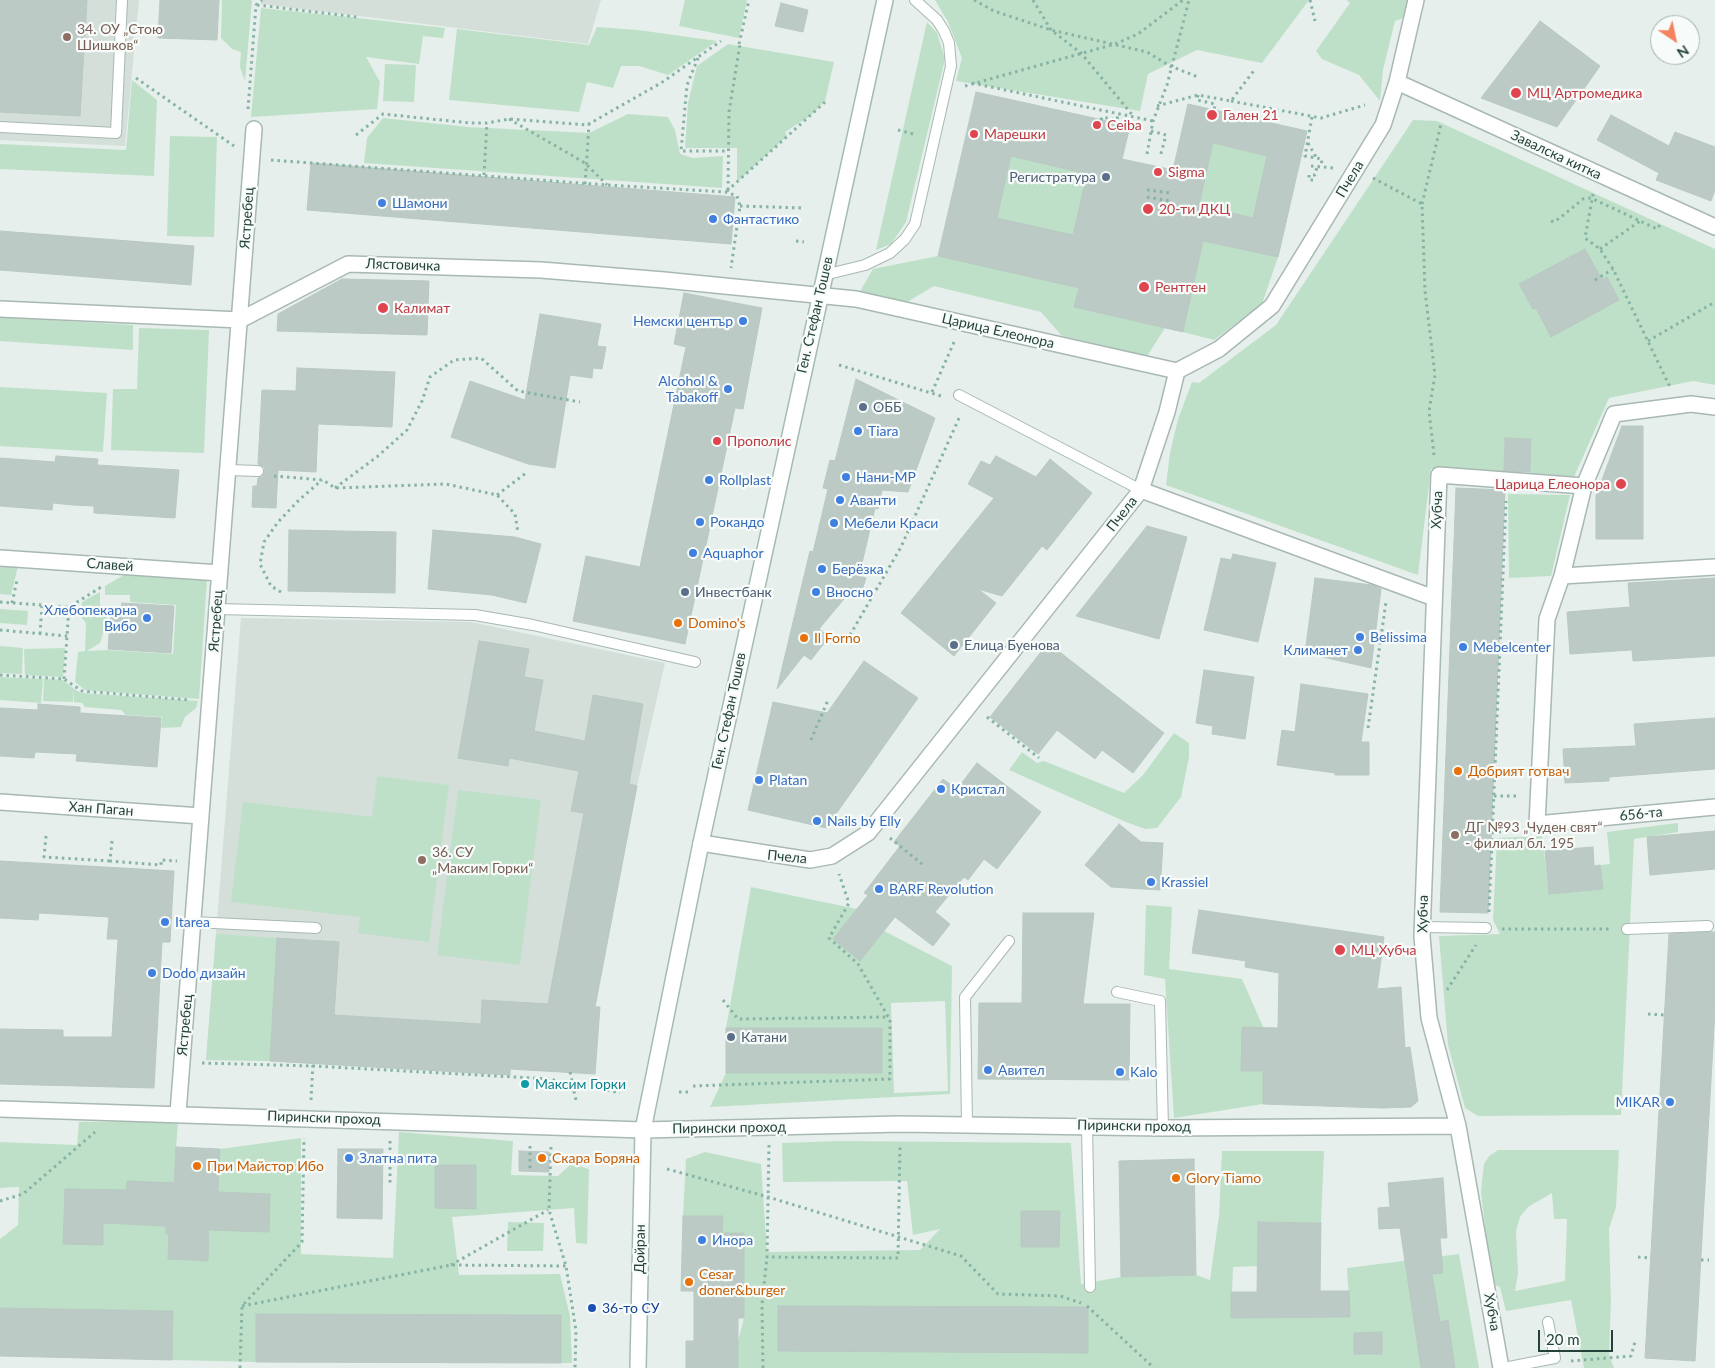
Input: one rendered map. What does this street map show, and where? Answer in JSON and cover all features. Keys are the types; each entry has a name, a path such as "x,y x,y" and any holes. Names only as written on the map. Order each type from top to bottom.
{"street":[{"name":"Ген. Стефан Тошев","path":"643,1130 701,843 885,0"},
{"name":"Пчела","path":"701,843 810,860 832,856 868,833 874,826 1141,490 1167,412 1177,371 1219,349 1272,306 1383,125 1397,82 1416,0"},
{"name":"Завалска китка","path":"1397,82 1715,228"},
{"name":"Ястребец","path":"178,1113 254,129"},
{"name":"Лястовичка","path":"240,320 348,264 438,271 551,271 664,280 819,296"},
{"name":"Царица Елеонора","path":"819,296 856,299 1177,371"},
{"path":"0,309 240,320"},
{"path":"1715,407 1679,405 1614,414 1584,486 1562,576 1715,567"},
{"path":"1439,479 1506,480 1584,486"},
{"name":"Хубча","path":"1439,479 1422,927 1430,1018 1458,1126 1503,1368"},
{"path":"1141,490 1434,598"},
{"name":"Славей","path":"0,558 220,573"},
{"name":"656-та","path":"1562,576 1548,619 1536,824 1715,807"},
{"name":"Хан Паган","path":"0,802 201,816"},
{"name":"Пирински проход","path":"0,1109 178,1113 643,1130 900,1124 1087,1125 1163,1128 1458,1126"},
{"name":"Дойран","path":"638,1368 643,1130"}],"lane":[{"path":"0,127 116,133 122,0"},
{"path":"824,275 865,265 890,253 905,239 915,224 951,66 949,43 944,31 937,20 915,0"},
{"path":"959,395 1141,490"},
{"path":"228,470 258,471"},
{"path":"217,609 475,615 533,625 695,662"},
{"path":"193,922 316,928"},
{"path":"1627,929 1708,926"},
{"path":"1422,927 1486,928"},
{"path":"967,1124 966,997 1009,941"},
{"path":"1117,992 1160,1000 1163,1128"},
{"path":"1087,1125 1090,1287"},
{"path":"1503,1368 1555,1358 1548,1322"}],"path":[{"path":"254,129 248,107 256,5 262,0"},
{"path":"727,191 732,88 749,0"},
{"path":"974,0 994,12 1050,30 1147,52 1170,66 1198,78"},
{"path":"1033,0 1050,30 1081,53 1134,117"},
{"path":"1153,121 971,83 1115,44 1138,34 1183,0"},
{"path":"1147,154 1157,106 1167,85 1170,66 1189,0"},
{"path":"1310,0 1315,21"},
{"path":"256,5 357,17"},
{"path":"356,136 383,114 486,123 509,119 589,124 660,83 721,41"},
{"path":"698,58 687,85 681,151 728,151"},
{"path":"120,66 252,158 607,186 727,191 737,196 740,206 729,288"},
{"path":"1230,101 1254,69"},
{"path":"1157,106 1198,95 1321,118 1365,105"},
{"path":"1198,95 1197,100 1215,104 1214,110"},
{"path":"727,191 825,102"},
{"path":"1439,479 1428,412 1435,375 1425,291 1422,204 1445,104"},
{"path":"1101,120 1102,117 1117,120 1118,114"},
{"path":"1312,117 1305,156 1322,159 1315,175 1309,175 1309,180 1313,180"},
{"path":"509,119 528,133 561,148 587,165 607,186"},
{"path":"484,175 486,123"},
{"path":"585,184 589,124"},
{"path":"1151,131 1166,135 1160,157"},
{"path":"1308,142 1316,158"},
{"path":"1356,169 1422,204"},
{"path":"1602,176 1591,198 1585,238 1600,249 1613,270 1679,405"},
{"path":"1147,190 1171,193"},
{"path":"1147,197 1170,201"},
{"path":"1551,221 1554,222 1583,199 1591,198 1640,221 1600,249"},
{"path":"740,206 803,208"},
{"path":"796,241 804,242"},
{"path":"1595,280 1613,270"},
{"path":"1648,341 1715,302"},
{"path":"932,392 956,342 951,320"},
{"path":"335,488 378,456 407,430 422,401 430,377 454,360 481,358 518,391 580,402"},
{"path":"839,365 947,398"},
{"path":"850,635 901,547 960,415"},
{"path":"498,495 526,473"},
{"path":"273,476 323,480 335,488 446,484 498,495 515,514 518,533"},
{"path":"287,596 272,586 260,564 264,542 278,522 299,500 323,480"},
{"path":"1430,1018 1486,928 1494,796 1506,480"},
{"path":"1368,728 1386,600"},
{"path":"0,602 69,607 64,679"},
{"path":"40,634 42,605"},
{"path":"0,630 67,636"},
{"path":"0,675 64,679 82,691 210,701"},
{"path":"810,740 828,700"},
{"path":"970,704 1039,758"},
{"path":"1494,796 1510,796"},
{"path":"874,826 922,864"},
{"path":"1492,832 1522,831"},
{"path":"46,836 44,857 161,865 161,860 174,861"},
{"path":"110,861 112,840"},
{"path":"693,1086 890,1079 888,1018 858,964 828,938 850,903 832,856"},
{"path":"1486,928 1627,929"},
{"path":"723,1000 738,1019 888,1018"},
{"path":"1648,1014 1664,1015"},
{"path":"182,1063 313,1065 551,1079 573,1087"},
{"path":"312,1101 313,1065"},
{"path":"570,1072 576,1100"},
{"path":"607,1090 620,1093"},
{"path":"679,1092 691,1092"},
{"path":"0,1201 23,1194 118,1112"},
{"path":"240,1368 242,1306 302,1242 304,1118"},
{"path":"390,1121 390,1185"},
{"path":"768,1257 898,1258 900,1124"},
{"path":"763,1368 762,1304 768,1257 770,1127"},
{"path":"552,1141 549,1210 566,1266 576,1331 575,1368"},
{"path":"598,1160 608,1161"},
{"path":"667,1170 768,1197 961,1256 998,1294 1060,1296 1090,1307 1154,1368"},
{"path":"451,1265 549,1210"},
{"path":"1638,1257 1651,1258"},
{"path":"1701,1260 1709,1260"},
{"path":"242,1306 451,1265 566,1266"},
{"path":"1555,1358 1577,1361 1631,1356 1635,1342"}],"shaded area":[{"name":"34. ОУ „Стою Шишков“","path":"0,0 139,0 125,146 0,140"},
{"path":"261,0 601,0 588,44 261,4"},
{"name":"36. СУ „Максим Горки“","path":"241,618 471,622 665,663 637,786 595,1006 600,1007 595,1074 511,1069 510,1075 270,1061 206,1060"}],"green space":[{"path":"222,0 252,0 245,81 240,67 241,52 232,49 221,38"},
{"path":"685,0 747,0 739,38 679,26"},
{"path":"935,0 1309,0 1262,63 1197,50 1148,74 1140,111 956,81 962,58 948,22"},
{"path":"1347,0 1409,0 1403,18 1395,21 1383,70 1380,101 1359,75 1322,59 1316,51 1350,3"},
{"path":"261,8 445,28 443,38 423,36 419,64 366,57 380,82 377,109 251,117"},
{"path":"927,22 937,33 945,59 906,222 891,244 876,250"},
{"path":"597,27 638,30 717,41 668,75 639,66 621,66 613,88 587,82 579,112 449,100 457,29 589,45"},
{"path":"728,44 834,62 825,101 810,116 785,132 787,136 737,182 737,148 685,148 688,103 697,66"},
{"path":"385,64 416,65 414,102 383,101"},
{"path":"132,80 157,100 154,176 0,169 0,144 126,150"},
{"path":"628,114 668,117 675,130 680,154 693,158 723,156 722,188 364,163 367,138 383,118 468,127 589,133"},
{"path":"1413,120 1437,121 1715,249 1715,385 1693,381 1609,398 1574,477 1530,473 1531,439 1505,438 1504,472 1431,469 1418,575 1166,485 1170,453 1178,419 1192,382 1199,383 1276,325"},
{"path":"170,136 217,137 214,237 167,236"},
{"path":"1213,143 1267,156 1253,218 1199,205"},
{"path":"1011,156 1087,174 1073,235 997,218"},
{"path":"1203,241 1278,257 1262,304 1214,340 1183,332"},
{"path":"938,256 1079,288 1075,307 1165,328 1147,356 1062,336 1041,312 934,286 907,302 859,293 873,269"},
{"path":"0,317 133,325 133,350 0,341"},
{"path":"139,328 209,330 204,453 111,450 113,389 137,389"},
{"path":"0,387 107,393 103,452 0,446"},
{"path":"1508,494 1570,495 1551,576 1509,578"},
{"path":"0,561 19,562 11,595 0,594"},
{"path":"124,575 207,580 199,699 85,690 75,682 78,652 85,651 86,623 81,617 82,602 100,592 100,605 107,615 107,621 100,643 87,651 107,650 173,654 176,605 130,602 130,595 105,595 105,586"},
{"path":"0,609 28,611 27,625 0,623"},
{"path":"0,646 23,648 22,674 0,673"},
{"path":"65,648 63,677 25,675 24,649"},
{"path":"0,677 43,679 41,703 0,700"},
{"path":"44,679 63,680 73,688 73,702 43,701"},
{"path":"73,688 81,693 198,701 196,708 185,717 181,727 161,728 162,717 126,715 121,710 85,707 82,703 74,702"},
{"path":"1174,733 1189,743 1189,757 1181,797 1157,828 1145,829 1126,822 1009,770 1022,752 1037,763 1044,761 1124,793 1143,775"},
{"path":"377,776 449,785 429,942 358,933 360,917 231,902 243,802 372,817 370,835"},
{"path":"458,790 541,800 520,965 437,955"},
{"path":"1678,823 1678,832 1634,839 1621,1115 1478,1116 1465,1108 1448,1045 1439,936 1500,934 1493,920 1497,838 1542,836 1549,894 1602,889 1600,865 1610,864 1607,832"},
{"path":"751,887 857,909 833,939 860,960 884,931 952,966 950,1094 710,1107 726,1073 882,1072 882,1028 726,1028","holes":["945,1001 948,1091 894,1093 891,1003"]},
{"path":"1146,905 1172,907 1169,969 1242,979 1264,1029 1263,1104 1174,1118 1165,979 1144,975"},
{"path":"216,934 277,938 270,1061 206,1060"},
{"path":"178,1121 168,1259 208,1261 210,1221 217,1221 220,1149 301,1138 301,1254 393,1258 399,1132 513,1141 511,1175 558,1176 571,1164 589,1169 587,1244 576,1243 574,1208 452,1217 459,1275 560,1274 570,1316 572,1363 561,1363 561,1315 256,1314 256,1362 172,1360 173,1311 0,1308 0,1239 18,1225 19,1187 0,1188 0,1142 77,1145 79,1122"},
{"path":"840,1141 1071,1143 1081,1284 1121,1277 1196,1275 1210,1280 1219,1216 1222,1151 1324,1151 1321,1223 1258,1222 1257,1266 1233,1267 1231,1318 1350,1317 1347,1268 1459,1254 1479,1368 1455,1368 1447,1321 1415,1326 1421,1368 738,1368 738,1341 744,1318 744,1233 722,1233 722,1216 683,1216 686,1159 705,1152 761,1164 767,1252 920,1250 940,1229 913,1235 907,1181 783,1182 782,1143"},
{"path":"1498,1150 1619,1150 1616,1207 1609,1229 1611,1301 1609,1355 1614,1368 1584,1368 1571,1300 1506,1311 1500,1287 1491,1283 1481,1191 1484,1164 1489,1156","holes":["1552,1193 1554,1219 1567,1219 1565,1281 1515,1291 1518,1273 1516,1231 1520,1217 1528,1207"]},
{"path":"508,1222 544,1223 543,1251 507,1251"}],"building":[{"path":"0,0 87,0 80,116 0,112"},
{"path":"160,0 219,0 217,40 158,38"},
{"path":"781,3 808,10 803,32 775,26"},
{"path":"1540,21 1600,66 1557,127 1481,98"},
{"name":"20-ти ДКЦ","path":"976,92 1130,126 1122,159 1173,170 1188,104 1307,131 1278,257 1203,241 1183,332 1074,307 1079,288 938,256","holes":["1213,143 1267,156 1253,218 1199,205","1011,156 1087,174 1073,235 997,218"]},
{"path":"1611,115 1669,146 1675,132 1715,147 1715,190 1711,201 1656,180 1659,173 1597,140"},
{"path":"311,163 735,197 731,244 307,210"},
{"path":"0,231 194,246 191,285 0,270"},
{"path":"1585,249 1602,280 1607,277 1619,300 1551,337 1536,308 1533,309 1519,284"},
{"path":"342,279 429,281 427,335 277,331 278,314"},
{"path":"684,293 762,308 743,409 735,408 685,644 573,621 586,556 640,567 686,347 674,344"},
{"path":"540,314 601,324 597,346 606,347 602,369 593,368 592,378 570,375 555,468 528,464 451,437 470,381 525,400"},
{"path":"297,368 395,372 392,427 318,424 316,472 278,470 276,508 252,507 253,486 257,486 258,478 262,477 265,472 264,467 258,464 262,390 296,391"},
{"path":"856,379 935,418 908,492 882,490 878,509 875,508 859,576 866,578 860,596 849,593 819,629 829,637 811,660 804,655 777,689 810,551 813,552 828,489 823,488 830,460 835,461"},
{"path":"1622,426 1643,426 1643,539 1596,539 1596,496"},
{"path":"1505,438 1531,439 1530,472 1504,471"},
{"path":"56,456 98,459 97,465 179,470 175,518 94,513 94,506 53,503 52,510 0,506 0,458 55,462"},
{"path":"996,456 1036,477 1050,459 1092,493 1047,550 1042,546 1002,596 978,589 996,603 954,656 901,613 994,498 968,484 981,461 990,465"},
{"path":"1456,488 1505,490 1488,913 1440,912"},
{"path":"1147,526 1187,537 1159,639 1076,616"},
{"path":"289,530 396,532 395,593 288,591"},
{"path":"433,530 515,537 541,544 526,603 492,595 428,589"},
{"path":"1233,554 1276,563 1258,642 1204,630 1221,558 1231,560"},
{"path":"1315,578 1372,585 1381,589 1371,668 1305,653"},
{"path":"1715,578 1715,656 1633,661 1632,650 1570,654 1567,612 1630,607 1628,583"},
{"path":"122,603 174,606 171,653 108,649 111,608 121,610"},
{"path":"479,641 529,649 524,677 543,680 534,731 585,741 593,695 643,704 629,784 637,786 595,1007 600,1007 595,1074 510,1069 510,1075 270,1061 277,938 339,942 334,1015 481,1024 482,1000 548,1004 584,813 571,811 579,771 509,758 508,766 458,758"},
{"path":"1048,643 1164,733 1133,773 1102,750 1095,759 1057,730 1038,754 990,717"},
{"path":"864,661 918,698 826,828 748,810 773,702 827,713"},
{"path":"1204,670 1254,677 1245,739 1212,734 1213,726 1196,723"},
{"path":"1301,684 1368,694 1361,742 1369,742 1369,775 1335,775 1335,773 1277,765 1282,730 1295,732"},
{"path":"38,704 80,707 80,713 161,718 157,767 76,761 77,754 35,752 34,758 0,756 0,708 38,710"},
{"path":"1715,718 1715,769 1609,777 1609,781 1565,783 1563,749 1636,746 1634,724"},
{"path":"977,763 1041,812 997,869 984,859 968,880 964,877 935,912 950,924 933,946 895,917 860,961 833,939 868,895 864,893 900,846 894,842 943,779 957,789"},
{"path":"1119,824 1141,842 1163,843 1160,890 1111,887 1085,865"},
{"path":"1715,831 1715,869 1650,875 1647,837"},
{"path":"1593,847 1594,866 1600,865 1603,889 1549,894 1545,851"},
{"path":"0,861 174,871 170,942 162,942 154,1088 0,1084 0,1029 63,1030 63,1037 112,1037 118,939 107,939 109,917 39,913 38,920 0,918"},
{"path":"1199,910 1384,937 1377,989 1401,987 1405,1048 1410,1047 1418,1101 1411,1107 1383,1108 1263,1104 1263,1071 1241,1071 1242,1027 1278,1028 1279,973 1245,967 1246,961 1192,953"},
{"path":"1023,913 1094,913 1083,1004 1130,1004 1129,1080 978,1079 979,1003 1022,1003"},
{"path":"1715,932 1715,1010 1695,1361 1645,1358 1669,934"},
{"path":"726,1028 882,1028 882,1073 726,1073"},
{"path":"176,1147 220,1149 218,1192 270,1194 269,1232 209,1230 208,1261 168,1259 169,1234 166,1234 166,1226 103,1223 103,1245 63,1244 65,1189 126,1190 127,1181 174,1183"},
{"path":"338,1149 383,1149 382,1219 337,1218"},
{"path":"519,1151 549,1152 549,1172 519,1171"},
{"path":"1194,1159 1196,1275 1121,1277 1119,1161"},
{"path":"435,1165 476,1165 476,1209 435,1208"},
{"path":"1443,1178 1447,1238 1440,1238 1443,1273 1432,1274 1440,1322 1448,1320 1455,1368 1421,1368 1400,1228 1379,1229 1378,1208 1390,1207 1388,1183"},
{"path":"1021,1211 1060,1211 1059,1247 1021,1247"},
{"path":"683,1216 723,1216 722,1233 744,1233 744,1318 738,1318 738,1368 686,1368 686,1341 694,1341 694,1291 681,1291"},
{"path":"1258,1222 1321,1223 1320,1291 1349,1291 1350,1317 1231,1318 1231,1292 1257,1292"},
{"path":"778,1306 1088,1307 1088,1353 778,1351"},
{"path":"0,1308 173,1311 172,1360 0,1356"},
{"path":"256,1314 561,1315 561,1363 256,1362"},
{"path":"1382,1332 1382,1354 1354,1354 1354,1333"}],"place":[{"name":"34. ОУ „Стою Шишков“","path":"67,37"},
{"name":"МЦ Артромедика","path":"1516,93"},
{"name":"Гален 21","path":"1212,115"},
{"name":"Ceiba","path":"1097,125"},
{"name":"Марешки","path":"974,134"},
{"name":"Sigma","path":"1158,172"},
{"name":"Регистратура","path":"1106,177"},
{"name":"Шамони","path":"382,203"},
{"name":"20-ти ДКЦ","path":"1148,209"},
{"name":"Фантастико","path":"713,219"},
{"name":"Рентген","path":"1144,287"},
{"name":"Калимат","path":"383,308"},
{"name":"Немски център","path":"743,321"},
{"name":"Alcohol & Tabakoff","path":"728,389"},
{"name":"ОББ","path":"863,407"},
{"name":"Tiara","path":"858,431"},
{"name":"Прополис","path":"717,441"},
{"name":"Нани-МР","path":"846,477"},
{"name":"Rollplast","path":"709,480"},
{"name":"Царица Елеонора","path":"1621,484"},
{"name":"Аванти","path":"840,500"},
{"name":"Рокандо","path":"700,522"},
{"name":"Мебели Краси","path":"834,523"},
{"name":"Aquaphor","path":"693,553"},
{"name":"Берёзка","path":"822,569"},
{"name":"Инвестбанк","path":"685,592"},
{"name":"Вносно","path":"816,592"},
{"name":"Хлебопекарна Вибо","path":"147,618"},
{"name":"Domino's","path":"678,623"},
{"name":"Belissima","path":"1360,637"},
{"name":"Il Forno","path":"804,638"},
{"name":"Елица Буенова","path":"954,645"},
{"name":"Mebelcenter","path":"1463,647"},
{"name":"Климанет","path":"1358,650"},
{"name":"Добрият готвач","path":"1458,771"},
{"name":"Platan","path":"759,780"},
{"name":"Кристал","path":"941,789"},
{"name":"Nails by Elly","path":"817,821"},
{"name":"ДГ №93 „Чуден свят“ - филиал бл. 195","path":"1455,835"},
{"name":"36. СУ „Максим Горки“","path":"422,860"},
{"name":"Krassiel","path":"1151,882"},
{"name":"BARF Revolution","path":"879,889"},
{"name":"Itarea","path":"165,922"},
{"name":"МЦ Хубча","path":"1340,950"},
{"name":"Dodo дизайн","path":"152,973"},
{"name":"Катани","path":"731,1037"},
{"name":"Авител","path":"988,1070"},
{"name":"Kalo","path":"1120,1072"},
{"name":"Максим Горки","path":"525,1084"},
{"name":"MIKAR","path":"1670,1102"},
{"name":"Златна пита","path":"349,1158"},
{"name":"Скара Боряна","path":"542,1158"},
{"name":"При Майстор Ибо","path":"197,1166"},
{"name":"Glory Tiamo","path":"1176,1178"},
{"name":"Инора","path":"702,1240"},
{"name":"Cesar doner&burger","path":"689,1282"},
{"name":"36-то СУ","path":"592,1308"}]}
